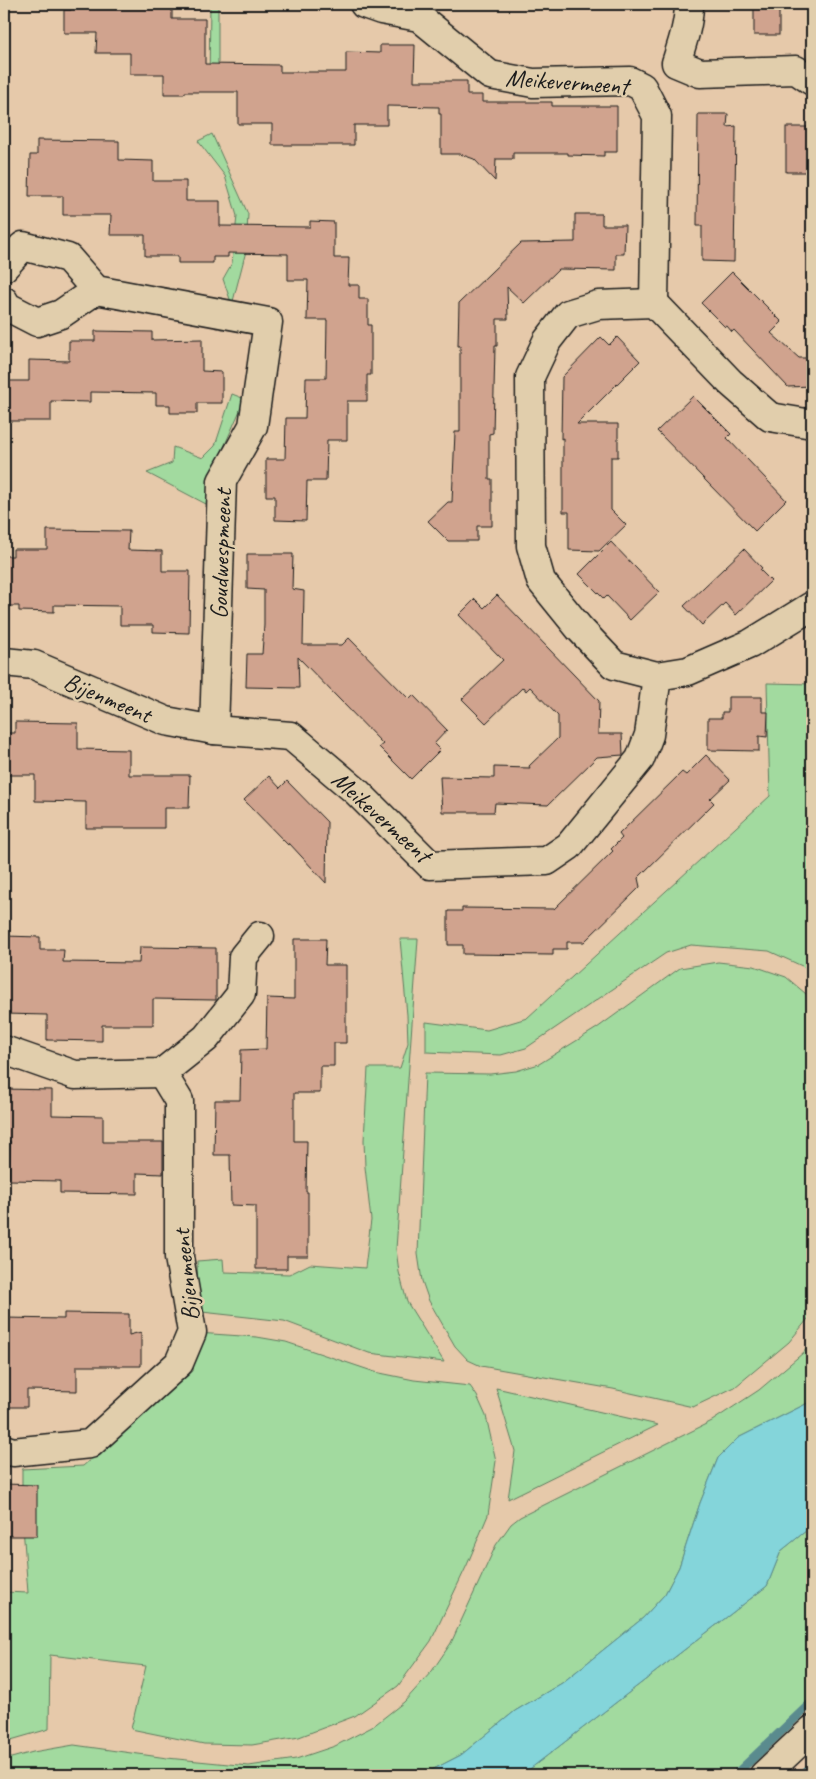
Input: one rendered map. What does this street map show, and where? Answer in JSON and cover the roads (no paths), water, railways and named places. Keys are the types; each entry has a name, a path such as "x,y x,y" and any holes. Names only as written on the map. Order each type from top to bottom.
{"street":[{"name":"Meikevermeent","path":"364,4 381,10 419,17 490,75 533,83 630,81 642,87 657,116 654,303"},
{"path":"688,4 689,15 676,63 700,73 796,70 812,81"},
{"name":"Meikevermeent","path":"642,87 676,63"},
{"path":"4,267 23,246 68,258 96,290 61,314 37,322 4,305 4,301"},
{"name":"Goudwespmeent","path":"96,290 268,322 253,426 222,481 214,730"},
{"path":"812,424 770,417 730,382 654,303 598,305 568,314 547,342 530,377 531,546 541,581 579,628 614,665 657,676 688,671 750,644 812,606"},
{"name":"Bijenmeent","path":"4,662 34,666 166,722 214,730"},
{"name":"Meikevermeent","path":"214,730 291,736 357,792 430,865 547,861 569,846 640,760 649,735 657,676"},
{"path":"4,1050 75,1075 162,1073 206,1038 241,994 243,957 260,936"},
{"name":"Bijenmeent","path":"4,1449 13,1452 90,1444 179,1363 192,1332 179,1257 179,1101 162,1073"},
{"path":"764,1775 812,1730"}],"water":[{"path":"812,1401 812,1526 781,1551 767,1586 522,1775 422,1775 461,1755 515,1711 562,1683 643,1618 665,1594 679,1567 700,1503 718,1458 738,1438"}],"waterway":[{"path":"735,1775 812,1702"},
{"path":"802,1775 812,1766"}]}
